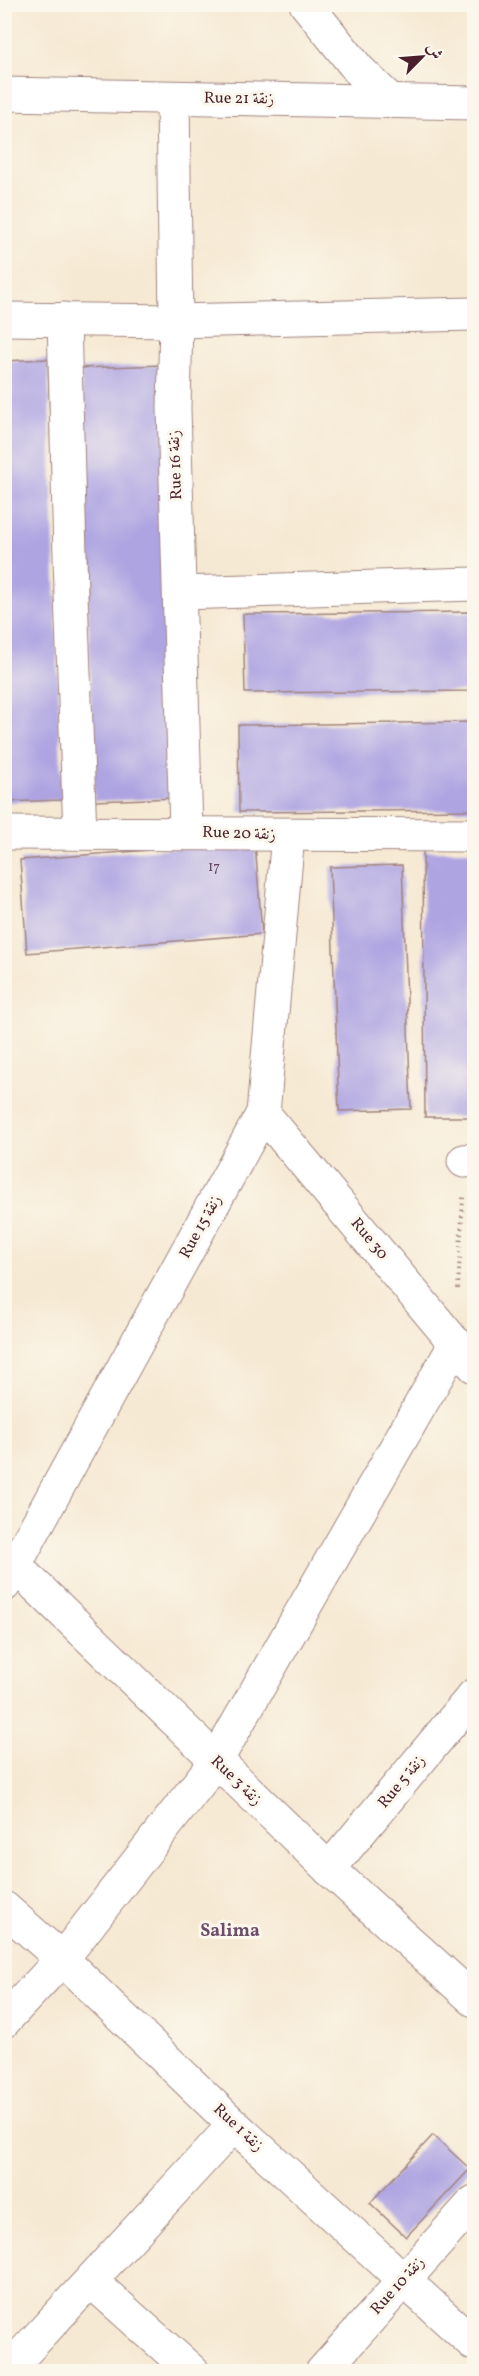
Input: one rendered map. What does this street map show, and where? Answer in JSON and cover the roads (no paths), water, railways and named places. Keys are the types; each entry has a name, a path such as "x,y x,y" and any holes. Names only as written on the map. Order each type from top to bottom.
{"street":[{"path":"306,4 358,69 391,101"},
{"name":"Rue 21 زنقة","path":"4,94 474,103"},
{"name":"Rue 16 زنقة","path":"173,98 176,321 174,408 186,832"},
{"path":"4,319 176,321 474,314"},
{"path":"64,319 70,594 80,833"},
{"path":"180,593 474,584"},
{"name":"Rue 20 زنقة","path":"4,833 474,835"},
{"name":"Rue 15 زنقة","path":"8,1568 263,1113 288,835"},
{"name":"Rue 30","path":"263,1113 465,1355"},
{"path":"4,2021 62,1959 216,1761 465,1355"},
{"name":"Rue 3 زنقة","path":"8,1568 329,1869 474,2000"},
{"name":"Rue 5 زنقة","path":"329,1869 473,1701"},
{"name":"Rue 1 زنقة","path":"4,1908 62,1959 234,2125 474,2344"},
{"path":"6,2372 234,2125"},
{"name":"Rue 10 زنقة","path":"322,2372 474,2202"},
{"path":"91,2281 193,2372"}],"district":[{"name":"Salima","path":"230,1931"}]}
